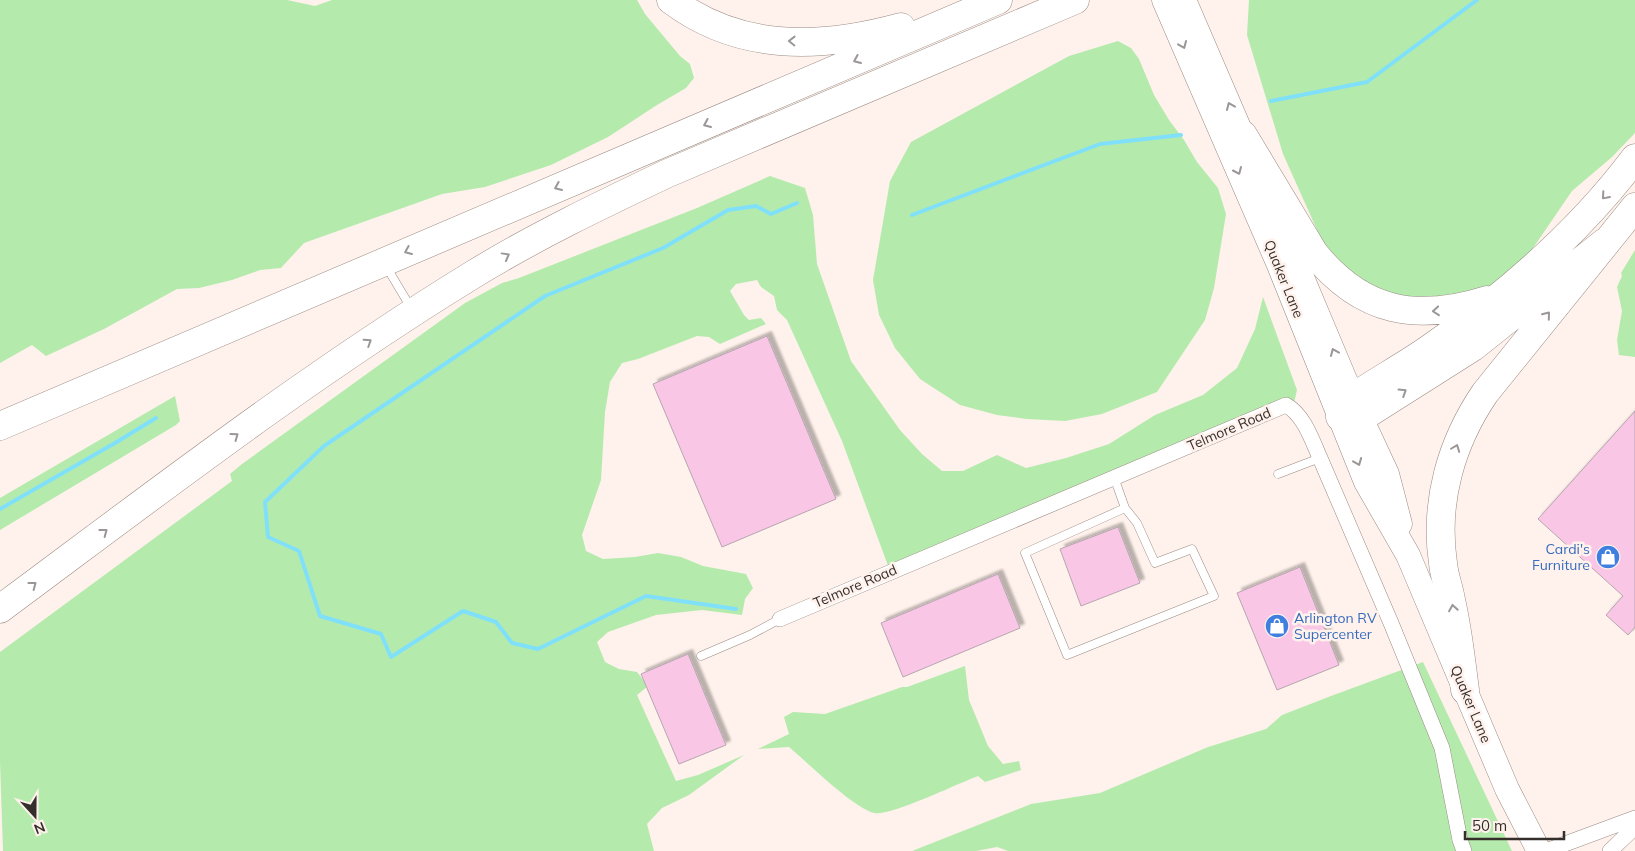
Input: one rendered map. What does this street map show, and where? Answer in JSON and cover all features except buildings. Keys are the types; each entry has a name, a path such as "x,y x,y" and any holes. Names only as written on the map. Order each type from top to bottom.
{"highway":[{"path":"671,0 701,20 741,35 761,39 802,41 844,39 884,32 975,0"},
{"path":"0,426 998,0"},
{"path":"0,609 353,351 476,273 599,206 658,178 1075,0"},
{"path":"1242,135 1314,253 1325,266 1350,288 1379,303 1395,308 1426,312 1456,309 1501,296"},
{"path":"1352,411 1428,350 1501,296 1563,242 1606,195 1635,158"},
{"path":"1466,690 1441,547 1443,496 1451,461 1465,425 1485,393 1635,207"},
{"path":"1352,411 1474,347 1605,242"}],"main road":[{"name":"Quaker Lane","path":"1164,0 1280,265 1352,411"},
{"name":"Quaker Lane","path":"1184,0 1242,135 1352,411 1366,482 1408,554 1507,789 1539,851"}],"street":[{"name":"Telmore Road","path":"780,619 1286,405 1295,410 1320,458 1391,622 1442,748 1460,840 1464,851"},
{"path":"1546,851 1635,818"},
{"path":"1610,851 1635,827"}],"lane":[{"path":"383,261 413,312"},
{"path":"1278,474 1320,458"},
{"path":"1114,477 1125,508 1137,523 1155,563 1192,548 1214,596 1067,655 1025,553 1125,508"},
{"path":"702,656 750,635 780,619"}],"green space":[{"path":"0,0 287,0 315,6 332,0 637,0 645,14 680,56 690,64 694,78 686,88 608,137 551,165 485,187 442,194 304,243 281,268 260,270 232,280 199,288 177,289 104,329 46,356 32,345 0,363"},
{"path":"1249,0 1635,0 1635,133 1612,157 1572,191 1531,251 1521,274 1443,307 1359,288 1322,241 1283,154 1247,35"},
{"path":"1118,41 1131,48 1139,59 1154,95 1169,120 1197,162 1218,188 1226,214 1214,288 1205,320 1157,392 1102,414 1065,421 1027,419 997,415 960,405 920,379 895,348 879,315 873,280 890,181 911,142 1069,56"},
{"path":"770,176 805,188 813,215 817,264 851,361 900,430 922,454 942,471 963,471 997,455 1026,468 1066,458 1109,444 1155,415 1203,395 1237,368 1255,329 1263,297 1297,390 1294,403 890,571 842,441 787,320 777,310 774,296 761,287 757,280 736,284 730,291 744,315 749,320 761,318 766,324 720,344 709,337 697,336 638,359 622,363 610,382 605,412 601,480 582,535 586,551 603,559 658,553 681,557 703,566 746,574 753,588 745,599 742,615 702,610 656,615 608,632 597,642 605,662 619,669 637,672 648,686 637,695 676,781 698,775 744,755 689,795 662,808 647,824 654,851 3,851 0,761 0,652 232,481 230,474 242,464 465,303 502,283 697,208"},
{"path":"1635,250 1635,357 1619,355 1617,340 1622,311 1617,287 1622,276 1621,273"},
{"path":"175,396 180,421 176,425 0,530 0,498"},
{"path":"1423,662 1512,851 1008,851 997,847 976,851 912,851 1031,804 1100,793 1208,747 1266,729 1282,715"},
{"path":"965,666 969,700 988,746 1003,764 1019,761 1021,770 985,782 978,776 894,810 874,813 842,794 789,747 758,749 789,734 784,717 793,712 825,714"}],"waterway":[{"path":"1271,101 1367,82 1477,0"},
{"path":"912,215 1100,144 1181,135"},
{"path":"736,609 646,596 538,649 512,643 496,622 463,611 391,657 381,634 320,616 299,551 268,537 265,502 324,446 545,296 663,248 728,210 756,206 771,214 797,203"},
{"path":"0,509 156,418"}],"place":[{"name":"Cardi's Furniture","path":"1608,557"},
{"name":"Arlington RV Supercenter","path":"1277,626"}]}
